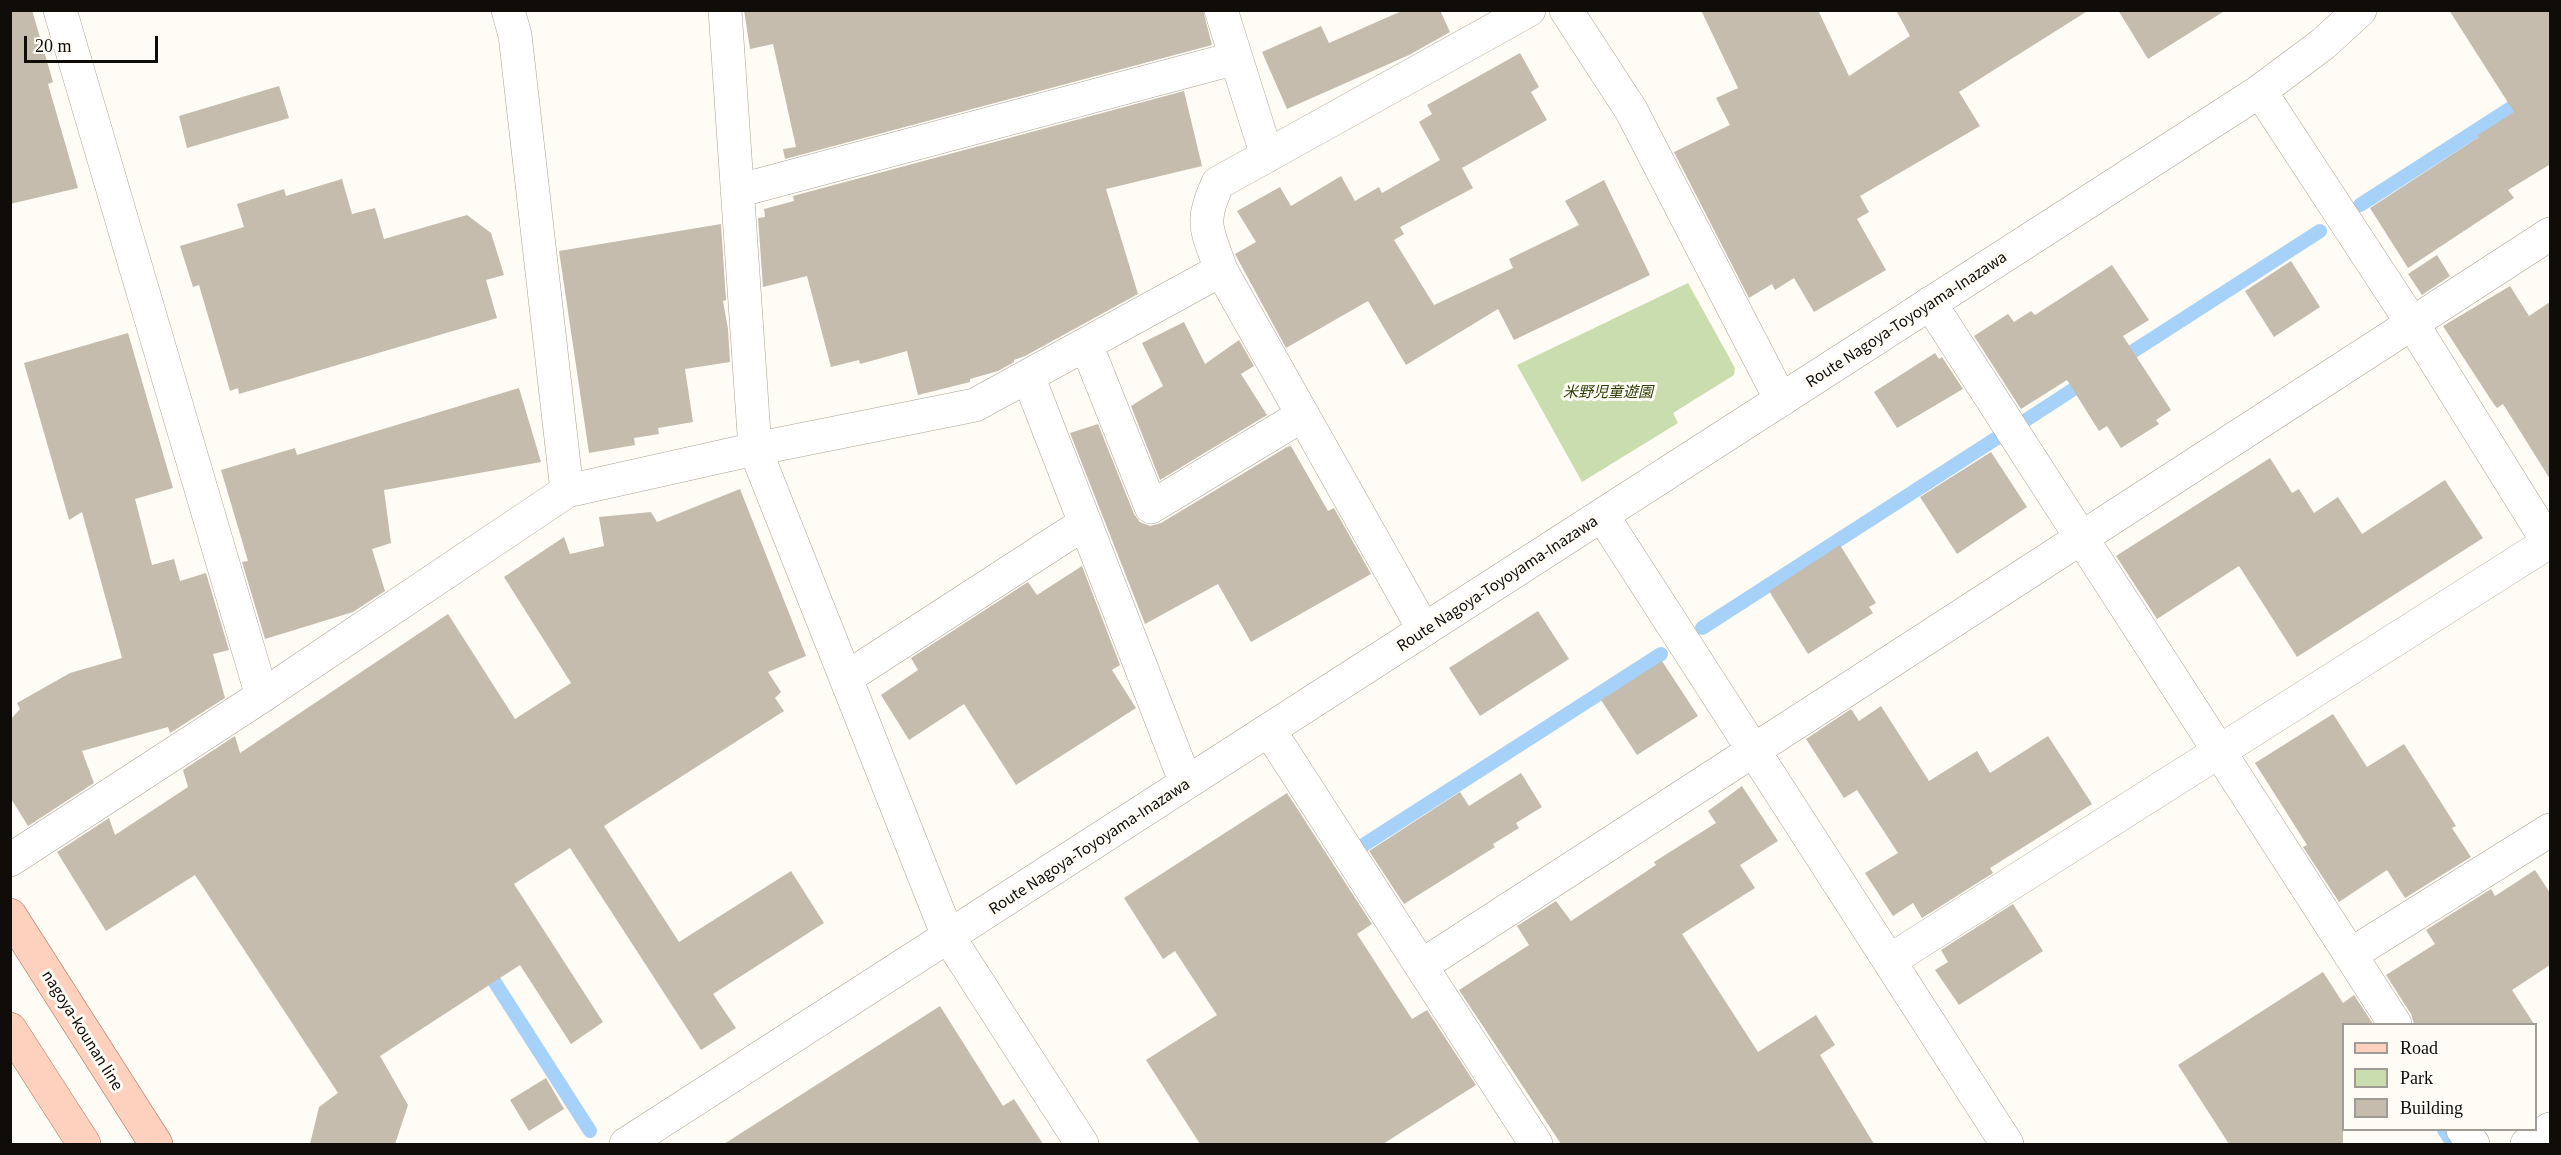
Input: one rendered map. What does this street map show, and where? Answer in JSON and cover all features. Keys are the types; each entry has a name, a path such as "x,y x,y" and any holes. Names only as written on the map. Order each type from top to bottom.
{"main road":[{"name":"nagoya-kounan line","path":"10,915 156,1144"},
{"path":"10,1029 84,1144"}],"street":[{"path":"60,10 262,696"},
{"path":"508,10 515,35 567,491"},
{"path":"725,10 755,449 948,936 1082,1144"},
{"path":"1221,10 1267,156"},
{"path":"1424,630 1221,270 1205,223 1209,202 1218,183 1529,10"},
{"path":"1566,10 1631,110 1781,400"},
{"name":"Route Nagoya-Toyoyama-Inazawa","path":"626,1144 2260,91 2323,44 2361,10"},
{"path":"737,191 1236,58"},
{"path":"1889,961 2550,543 2412,323 2260,91"},
{"path":"1421,966 2550,234"},
{"path":"10,860 262,696 567,491 755,449 975,405 1221,270"},
{"path":"1930,303 2394,1023"},
{"path":"1086,344 1151,507 1303,415"},
{"path":"1028,376 1186,783"},
{"path":"1602,515 2007,1144"},
{"path":"846,678 1085,523"},
{"path":"1269,730 1536,1144"},
{"path":"2350,955 2550,830"},
{"path":"2527,1144 2550,1129"},
{"path":"2464,1131 2473,1144"}],"green space":[{"name":"米野児童遊園","path":"1688,283 1735,368 1734,375 1673,413 1678,423 1582,482 1517,365"}],"building":[{"path":"10,10 32,10 53,82 48,84 78,188 10,204"},
{"path":"744,10 1203,10 1212,45 785,159 783,149 796,147 773,44 750,49"},
{"path":"1404,10 1440,10 1450,32 1409,55 1287,109 1262,52 1321,26 1329,43"},
{"path":"1701,10 1818,10 1849,76 1910,36 1896,10 2089,10 1959,92 1980,126 1860,196 1869,212 1857,219 1886,270 1814,312 1794,278 1775,290 1772,284 1749,298 1674,152 1730,125 1716,98 1738,88"},
{"path":"2118,10 2226,10 2148,59"},
{"path":"2449,10 2550,10 2550,167 2549,165 2508,190 2514,198 2408,268 2370,208 2514,112"},
{"path":"1520,53 1539,87 1531,92 1547,120 1462,168 1473,188 1400,227 1404,234 1394,240 1434,305 1513,268 1509,259 1579,225 1565,201 1604,180 1650,275 1514,340 1498,309 1406,365 1368,301 1286,348 1235,254 1256,242 1237,211 1280,187 1291,206 1341,176 1355,201 1379,187 1382,193 1440,160 1419,122 1432,114 1427,105"},
{"path":"279,86 289,118 187,148 179,116"},
{"path":"1184,91 1202,166 1106,189 1138,294 1014,360 998,371 970,379 970,382 918,395 907,351 860,364 859,360 831,367 807,276 763,287 758,218 765,217 764,209 794,201 793,196"},
{"path":"342,179 352,214 375,208 384,239 467,215 491,233 504,275 486,280 497,318 239,394 238,388 230,391 199,285 193,287 180,246 244,227 237,204 284,189 286,196"},
{"path":"721,224 726,300 723,301 730,362 685,369 693,422 658,428 659,434 634,438 635,445 589,453 559,251"},
{"path":"2437,255 2450,276 2422,295 2408,274"},
{"path":"2291,261 2320,307 2274,337 2245,291"},
{"path":"2112,265 2149,320 2123,336 2171,410 2156,420 2159,424 2121,448 2107,426 2099,431 2067,380 2021,409 1974,336 2008,314 2014,322 2031,311 2035,315"},
{"path":"2510,286 2529,316 2550,302 2550,479 2503,404 2497,408 2493,403 2443,326"},
{"path":"1184,322 1205,364 1239,340 1254,366 1241,374 1267,415 1160,480 1131,406 1163,386 1142,343"},
{"path":"128,333 173,488 135,499 152,565 174,559 180,581 206,573 229,650 213,654 225,698 170,733 168,727 82,751 94,783 28,826 10,797 10,720 20,709 17,703 70,673 122,658 82,512 69,520 24,363"},
{"path":"1935,353 1939,359 1942,357 1963,389 1897,428 1874,392"},
{"path":"519,388 541,462 384,490 391,543 372,549 385,591 353,612 265,639 242,562 248,561 221,470 295,448 297,455"},
{"path":"1098,424 1134,514 1140,522 1150,526 1161,523 1291,446 1328,511 1334,508 1371,574 1251,642 1218,584 1145,624 1070,433"},
{"path":"1991,452 2027,507 1957,554 1920,497"},
{"path":"2270,458 2292,493 2299,489 2314,513 2338,497 2362,534 2445,480 2483,538 2297,657 2239,566 2157,619 2116,556"},
{"path":"740,489 806,656 768,672 781,692 775,698 784,711 604,826 679,942 791,871 824,923 713,994 736,1028 701,1050 570,848 514,884 603,1022 571,1044 520,965 380,1056 408,1105 395,1144 310,1144 319,1107 338,1093 195,875 106,931 57,852 109,818 115,835 188,787 183,770 235,736 240,753 448,614 515,719 571,683 504,577 564,537 570,554 604,546 599,517 651,512 657,522"},
{"path":"1840,545 1876,603 1869,607 1873,613 1808,654 1769,591"},
{"path":"1082,566 1120,665 1112,670 1136,708 1016,785 964,704 909,740 881,695 918,670 911,658 1028,582 1037,595"},
{"path":"1538,611 1569,659 1480,716 1449,668"},
{"path":"1662,661 1698,716 1637,755 1601,700"},
{"path":"1881,706 1929,781 1977,751 1990,773 2048,736 2092,804 1990,868 1993,873 1922,918 1913,903 1893,916 1865,873 1898,853 1857,790 1844,798 1806,739 1851,709 1859,721"},
{"path":"2333,714 2367,767 2404,744 2456,826 2452,828 2471,857 2405,898 2387,870 2339,902 2303,847 2307,845 2255,763"},
{"path":"1521,773 1542,807 1516,823 1519,828 1493,844 1495,847 1404,904 1369,851 1460,792 1469,806"},
{"path":"1742,786 1778,841 1740,865 1755,888 1682,934 1758,1052 1816,1015 1835,1045 1820,1055 1874,1144 1561,1144 1459,990 1529,945 1517,926 1556,901 1571,921 1656,865 1654,862 1716,823 1708,811"},
{"path":"1287,793 1372,924 1357,934 1412,1019 1427,1010 1476,1085 1383,1144 1200,1144 1146,1060 1217,1015 1175,951 1163,959 1124,898"},
{"path":"2535,870 2550,893 2550,965 2512,990 2533,1023 2414,1023 2411,1014 2386,975 2435,944 2426,930 2491,889 2495,896"},
{"path":"2013,904 2043,951 1959,1005 1935,970 1948,962 1941,950"},
{"path":"2323,972 2343,1003 2354,995 2372,1023 2342,1023 2343,1144 2229,1144 2178,1065"},
{"path":"940,1006 1003,1106 1014,1099 1043,1144 724,1144"},
{"path":"546,1078 564,1109 529,1131 510,1100"}],"waterway":[{"path":"2360,205 2550,83"},
{"path":"2118,361 2320,231"},
{"path":"2023,422 2086,381"},
{"path":"1702,628 2000,436"},
{"path":"1362,846 1661,654"},
{"path":"485,967 590,1131"},
{"path":"2445,1131 2453,1144"}]}
